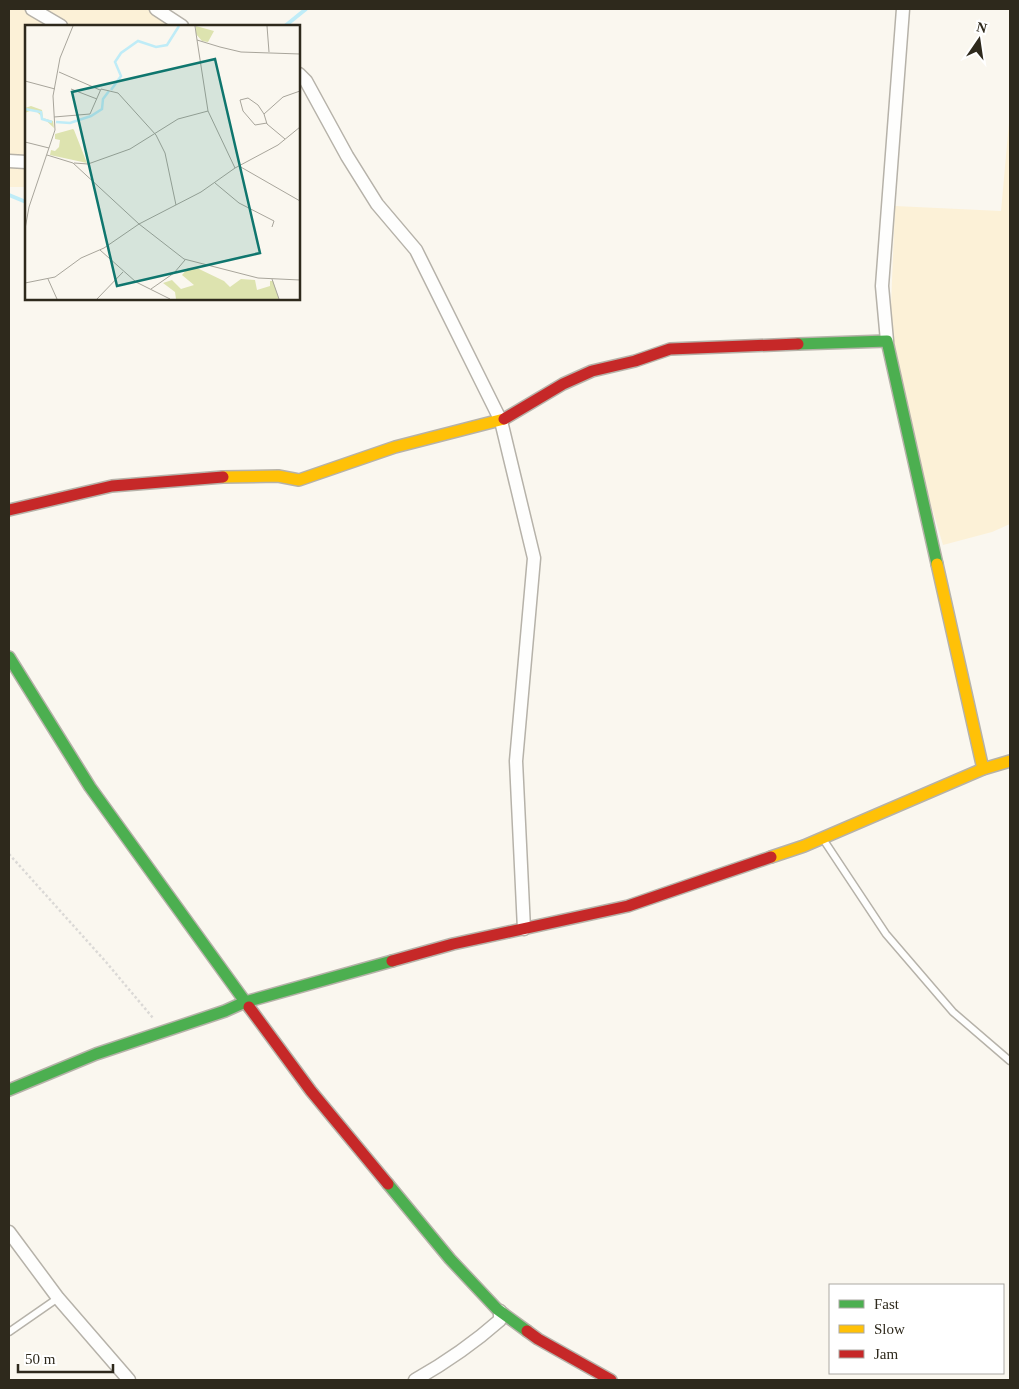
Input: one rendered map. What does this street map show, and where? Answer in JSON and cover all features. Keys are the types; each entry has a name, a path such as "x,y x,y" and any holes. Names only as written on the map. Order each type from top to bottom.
{"street":[{"path":"32,9 59,25"},
{"path":"156,9 180,25"},
{"path":"903,9 882,286 887,341 983,769"},
{"path":"300,75 306,81 347,156 377,204 416,250 501,421 534,558 516,760 524,929"},
{"path":"9,161 25,162"},
{"path":"9,510 112,486 212,477 278,476 299,480 394,447 501,421 563,384 592,371 635,361 670,349 887,341"},
{"path":"9,657 90,787 245,1002 317,1098 450,1259 500,1311 538,1340 611,1380"},
{"path":"9,1090 96,1054 225,1011 245,1002 453,944 628,906 768,859 823,838 983,769 1010,760"},
{"path":"9,1232 58,1298 129,1380"},
{"path":"415,1380 486,1332 500,1320 500,1311"}],"lane":[{"path":"823,838 892,941 953,1012 1010,1060"},
{"path":"9,1332 58,1298"}],"path":[{"path":"9,854 150,1012 161,1032"}],"shaded area":[{"path":"9,9 147,9 169,25 25,25 25,187 9,187"},
{"path":"1010,112 1010,524 992,532 943,545 917,458 890,331 895,206 1001,211"}],"waterway":[{"path":"286,25 306,9"},
{"path":"9,195 25,202"}],"traffic: fast":[{"path":"798,344 887,341 937,564"},
{"path":"9,657 90,787 249,1007"},
{"path":"9,1090 96,1054 225,1011 245,1002 392,961"},
{"path":"388,1184 450,1259 497,1309 527,1331"}],"traffic: slow":[{"path":"223,477 278,476 299,480 395,447 504,419"},
{"path":"937,564 983,769"},
{"path":"771,857 804,846 983,769 1010,761"}],"traffic: jam":[{"path":"504,419 563,384 592,371 635,361 670,349 798,344"},
{"path":"9,510 112,486 223,477"},
{"path":"392,961 453,944 628,906 771,857"},
{"path":"249,1007 311,1091 388,1184"},
{"path":"527,1331 611,1380"}]}
